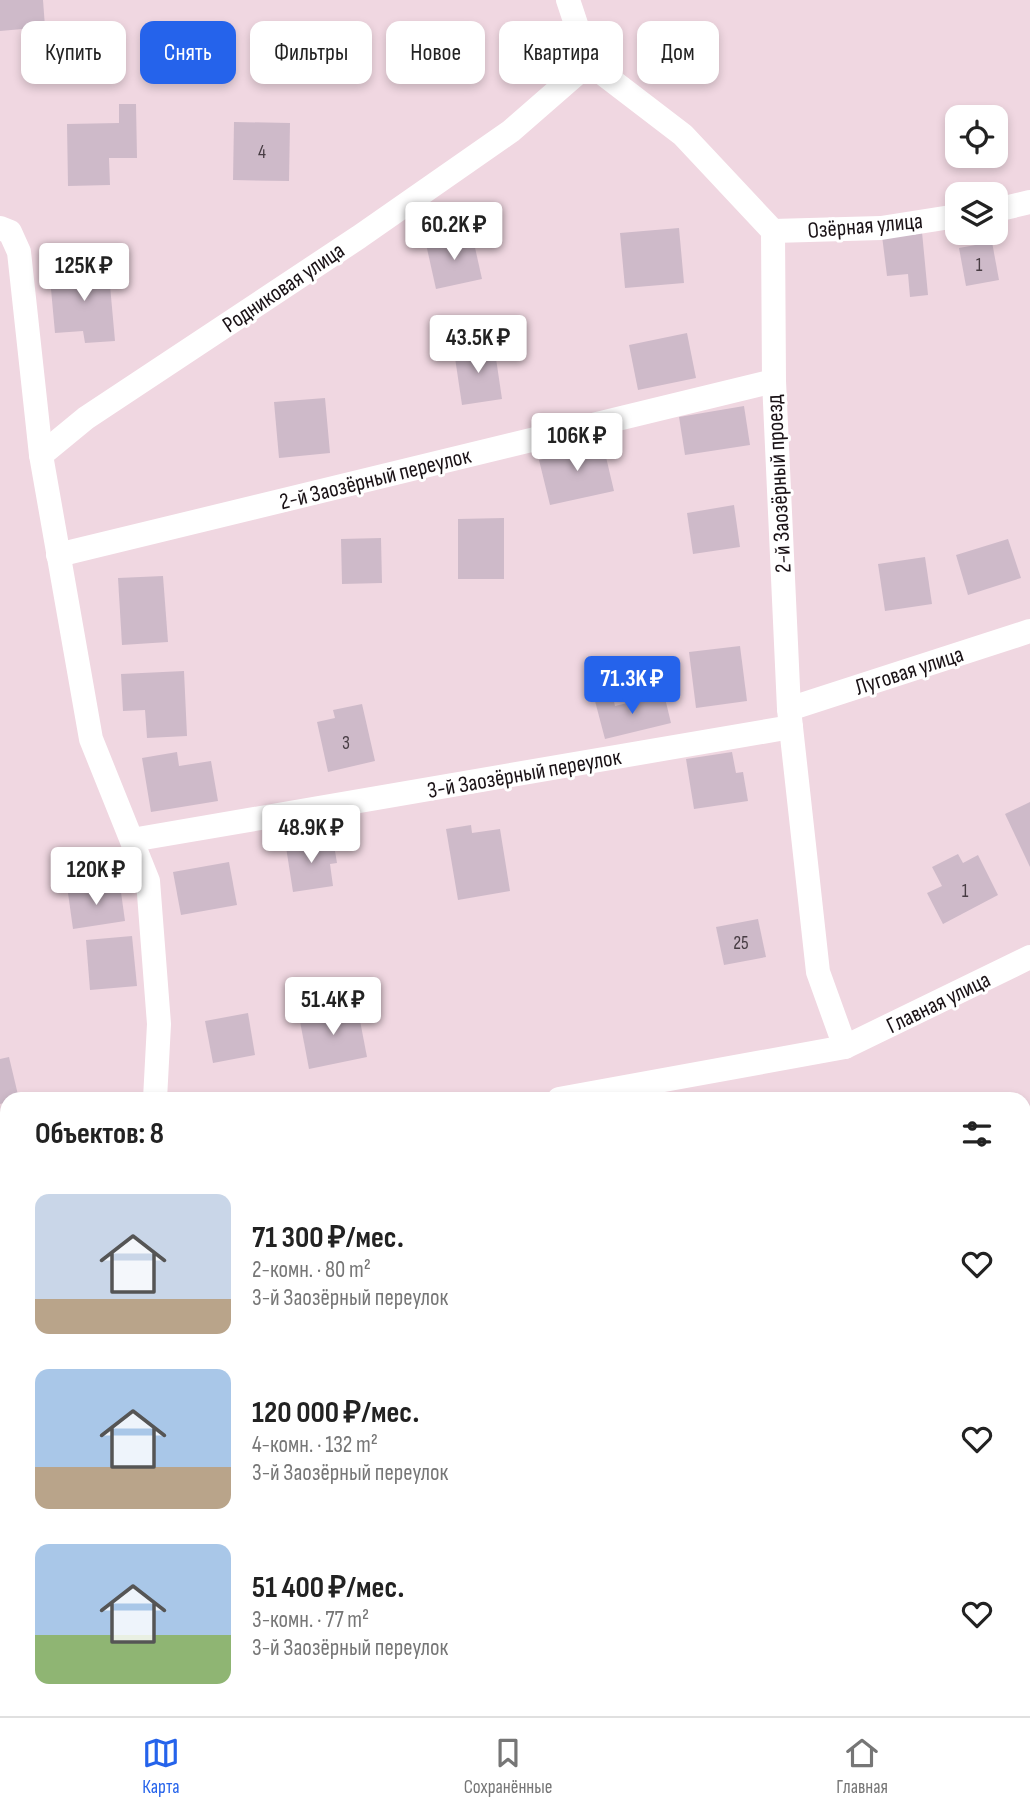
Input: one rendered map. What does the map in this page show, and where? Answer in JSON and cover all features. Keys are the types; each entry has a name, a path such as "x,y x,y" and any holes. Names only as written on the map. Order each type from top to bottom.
{"street":[{"path":"568,0 575,21"},
{"name":"Родниковая улица","path":"41,455 86,418 348,244 511,131 565,84"},
{"path":"616,84 683,135 773,231"},
{"path":"1008,207 1030,202"},
{"name":"Озёрная улица","path":"773,231 881,228 945,218"},
{"path":"5,230 19,252 41,455 90,738 149,881 159,1024 155,1092"},
{"name":"2-й Заозёрный проезд","path":"773,231 774,381 790,718 818,972 845,1047"},
{"name":"2-й Заозёрный переулок","path":"58,555 774,381"},
{"name":"Луговая улица","path":"790,718 1030,631"},
{"name":"3-й Заозёрный переулок","path":"132,840 790,718"},
{"name":"Главная улица","path":"598,1092 845,1047 1030,957"}],"building":[{"path":"0,0 43,0 45,21 21,21 21,29 0,31"},
{"path":"119,104 136,104 137,158 109,158 110,185 68,186 67,124 119,123"},
{"path":"234,122 290,123 289,181 233,180"},
{"path":"679,228 684,283 625,288 620,233"},
{"path":"922,232 928,295 910,297 908,274 887,276 882,236"},
{"path":"472,234 482,279 436,289 426,244"},
{"path":"993,245 999,280 966,286 959,248"},
{"path":"108,263 115,341 85,343 83,331 55,333 50,278 72,276 71,267"},
{"path":"687,333 696,378 638,390 629,345"},
{"path":"494,345 502,399 462,405 454,351"},
{"path":"325,398 330,453 279,458 274,402"},
{"path":"744,406 750,445 685,455 679,417"},
{"path":"602,440 614,491 550,505 539,460 560,455 558,450"},
{"path":"734,505 740,547 693,554 687,513"},
{"path":"504,518 504,579 458,579 458,519"},
{"path":"381,538 382,583 342,584 341,539"},
{"path":"1008,539 1021,578 968,595 956,555"},
{"path":"925,557 932,604 885,611 878,564"},
{"path":"163,576 168,642 122,645 118,578"},
{"path":"740,646 747,701 696,708 689,652"},
{"path":"184,671 187,736 147,738 145,710 123,711 121,674"},
{"path":"664,694 671,723 605,739 595,701 613,697 615,706"},
{"path":"362,704 375,761 328,772 317,722 335,718 333,710"},
{"path":"177,752 179,766 211,761 218,801 151,812 142,758"},
{"path":"732,752 736,773 743,772 748,801 694,809 686,759"},
{"path":"1030,802 1030,867 1005,814"},
{"path":"471,825 472,833 500,829 510,891 458,900 446,829"},
{"path":"333,839 337,863 330,864 333,886 293,892 286,847"},
{"path":"958,854 963,863 978,855 998,895 943,924 927,893 942,886 932,867"},
{"path":"229,862 237,905 181,915 173,872"},
{"path":"120,885 125,921 73,929 68,893"},
{"path":"758,919 766,957 724,965 716,927"},
{"path":"132,936 137,986 90,990 86,940"},
{"path":"357,1005 367,1057 309,1069 299,1016"},
{"path":"248,1013 255,1055 213,1063 205,1021"},
{"path":"9,1057 17,1092 0,1092 0,1059"}]}
